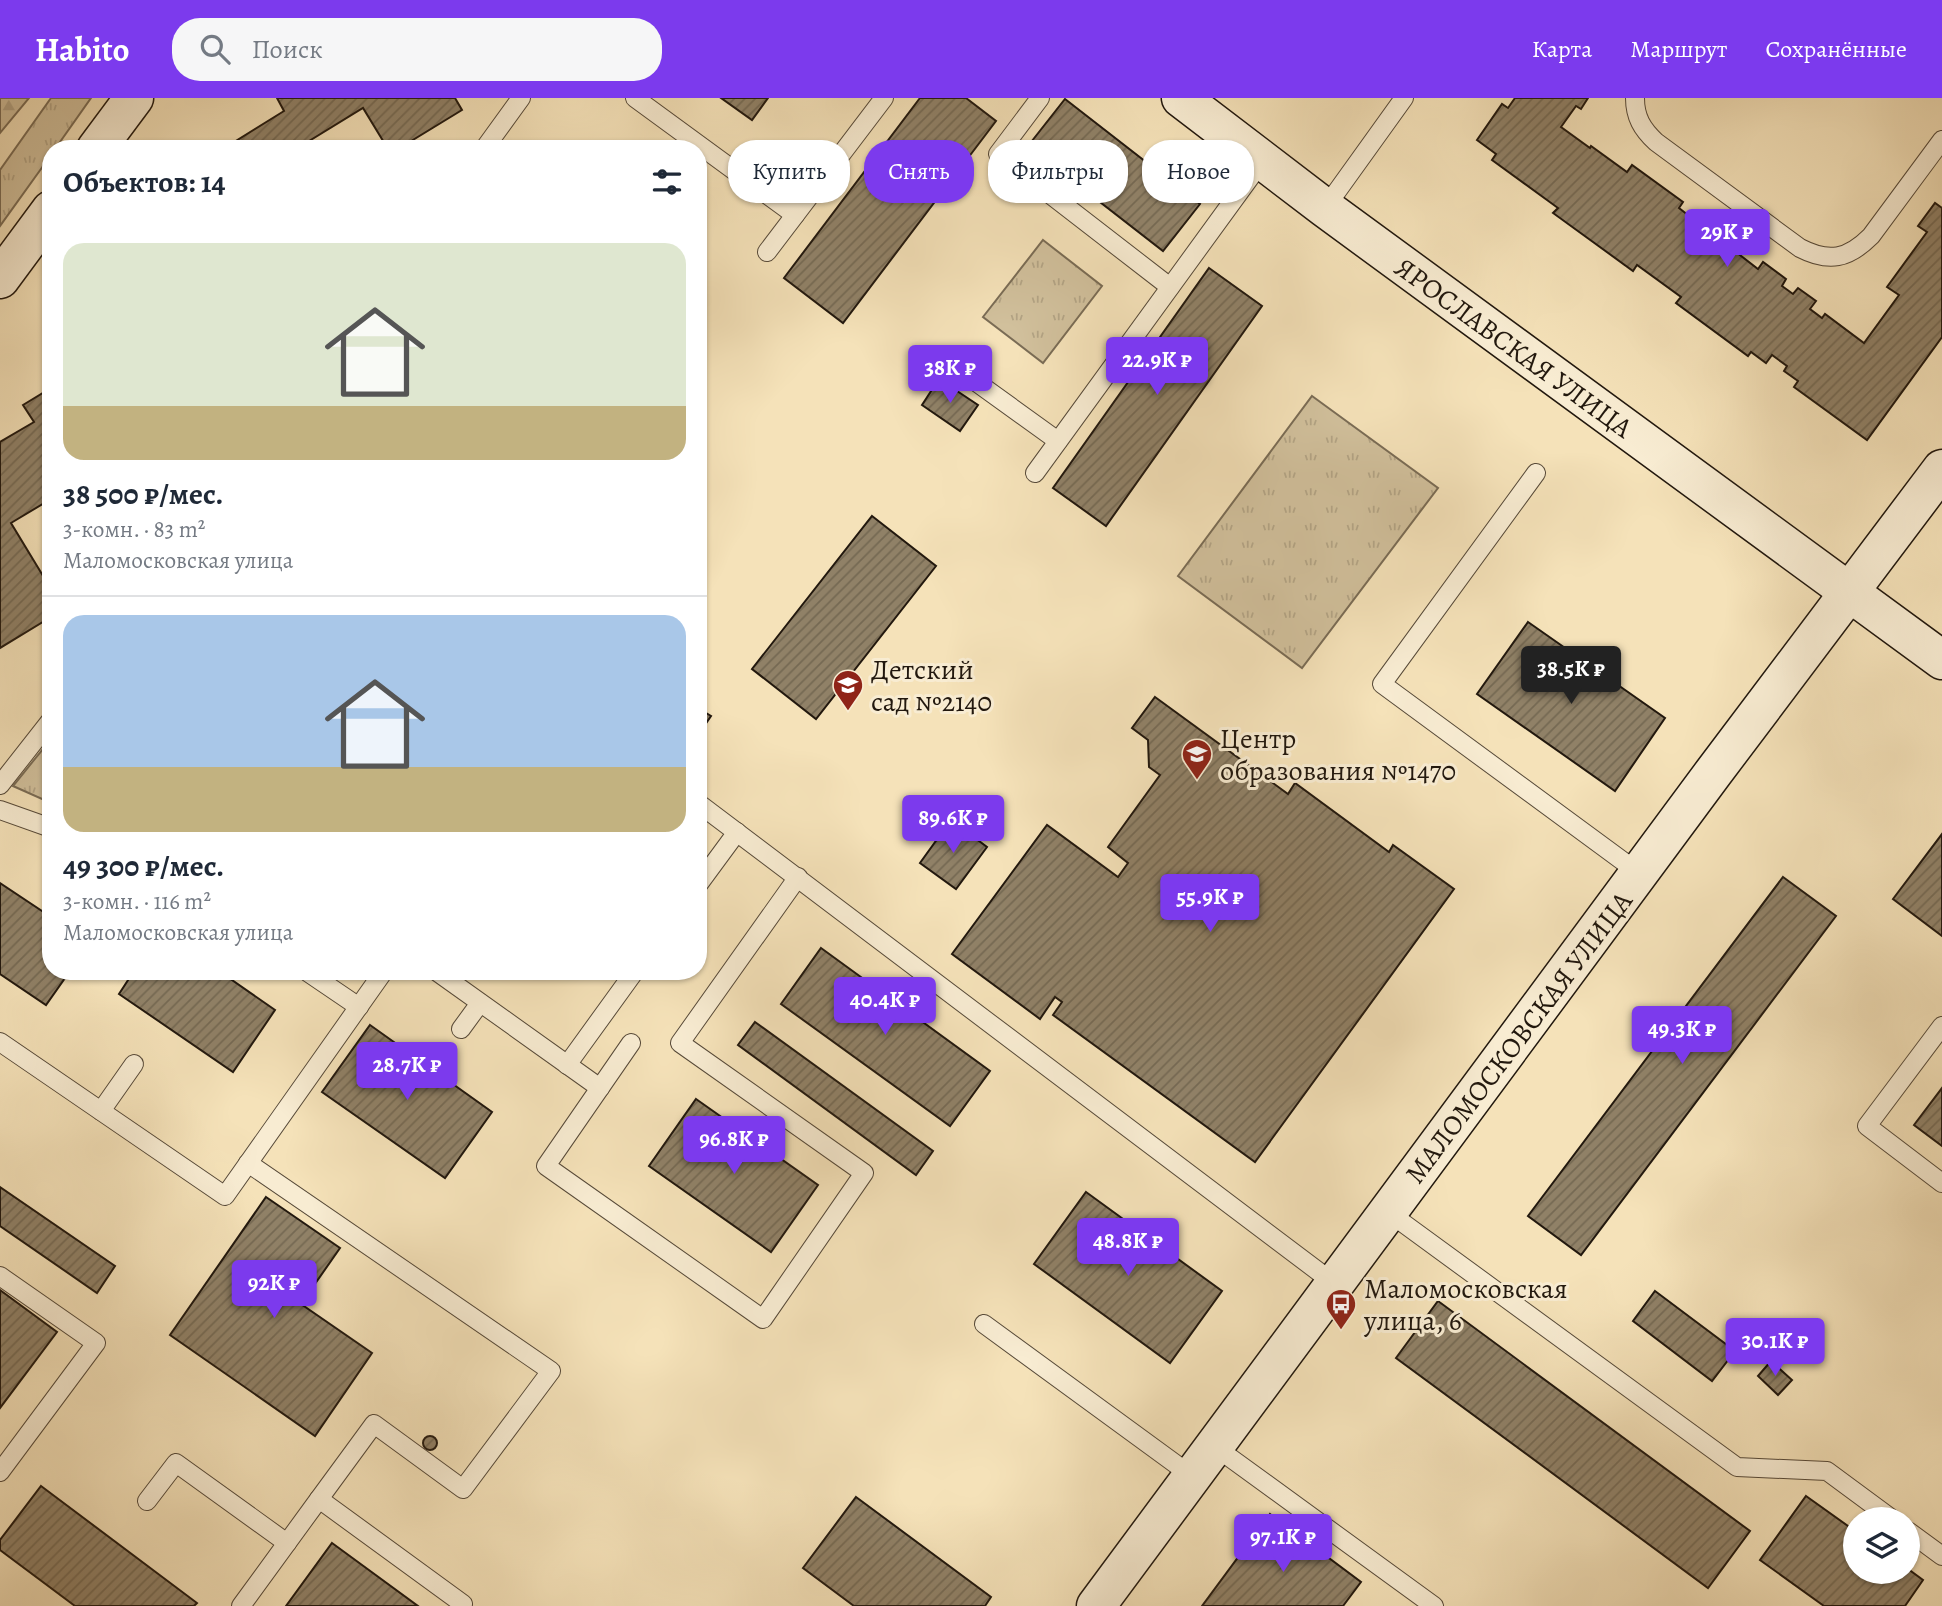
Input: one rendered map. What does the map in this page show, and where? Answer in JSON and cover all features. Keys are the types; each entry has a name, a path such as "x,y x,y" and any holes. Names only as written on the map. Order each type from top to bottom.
{"street":[{"path":"103,140 134,98"},
{"name":"ЯРОСЛАВСКАЯ УЛИЦА","path":"1181,98 1325,208 1942,660"},
{"path":"0,279 42,222"},
{"name":"МАЛОМОСКОВСКАЯ УЛИЦА","path":"1096,1606 1942,469"}],"lane":[{"path":"491,140 521,98"},
{"path":"635,98 692,140"},
{"path":"766,251 884,98"},
{"path":"1040,98 998,154 1170,287"},
{"path":"1325,208 1405,98"},
{"path":"1635,98 1637,117 1644,131 1656,142 1800,248 1814,255 1830,258 1846,255 1860,248 1942,140"},
{"path":"707,151 795,215"},
{"path":"1035,473 1262,161"},
{"path":"947,361 1058,441"},
{"path":"1536,473 1382,684 1639,873"},
{"path":"0,785 42,731"},
{"path":"0,810 42,825"},
{"path":"707,810 1335,1284"},
{"path":"707,873 737,832"},
{"path":"631,1044 547,1166 763,1319 864,1173 680,1043 798,877"},
{"path":"319,980 359,1007"},
{"path":"0,1042 225,1196 378,980"},
{"path":"448,980 600,1088"},
{"path":"566,1065 628,980"},
{"path":"461,1029 480,1003"},
{"path":"1942,1026 1867,1126 1942,1183"},
{"path":"101,1111 134,1064"},
{"path":"241,1606 374,1424 463,1489 551,1371 248,1163"},
{"path":"1388,1212 1737,1467 1827,1472 1875,1507"},
{"path":"0,1276 96,1343 0,1472"},
{"path":"984,1324 1192,1476"},
{"path":"1214,1446 1434,1606"},
{"path":"147,1501 176,1462 287,1543"},
{"path":"319,1499 463,1604 462,1606"},
{"path":"1920,1540 1942,1556"}],"green space":[{"path":"0,98 29,98 0,133"},
{"path":"51,98 91,98 61,140 42,140 42,168 0,226 0,170"},
{"path":"1043,240 1102,286 1043,363 983,317"},
{"path":"1312,396 1438,488 1302,668 1178,576"},
{"path":"42,750 42,799 13,786"}],"building":[{"path":"277,98 455,98 462,110 413,140 383,140 363,108 311,140 237,140 284,111"},
{"path":"721,98 768,98 752,120"},
{"path":"920,98 966,98 996,121 974,150 974,140 888,140"},
{"path":"1515,98 1588,98 1581,109 1576,106 1561,127 1627,172 1632,165 1683,202 1679,208 1693,219 1689,223 1718,244 1724,236 1739,247 1736,252 1758,269 1763,262 1786,279 1782,286 1793,294 1798,288 1816,301 1810,309 1822,318 1825,314 1864,343 1899,295 1887,287 1927,232 1918,226 1935,203 1942,208 1942,337 1867,440 1794,387 1798,381 1784,371 1787,366 1772,355 1766,363 1751,352 1748,356 1676,303 1681,297 1637,265 1633,271 1553,213 1558,208 1492,160 1496,154 1477,140 1502,104 1508,108"},
{"path":"1065,99 1118,140 1033,140"},
{"path":"1128,148 1142,159 1142,203 1200,204 1163,251 1101,203 1128,203"},
{"path":"864,172 864,203 934,203 843,323 784,278 841,203 850,203 850,191"},
{"path":"1209,268 1262,306 1106,526 1053,488"},
{"path":"939,379 978,405 960,431 922,405"},
{"path":"42,393 42,504 11,523 42,574 42,622 0,648 0,442 34,422 23,405"},
{"path":"872,516 936,566 816,719 752,669"},
{"path":"1528,622 1665,718 1615,791 1477,694"},
{"path":"1155,697 1288,794 1295,783 1389,852 1393,845 1454,889 1255,1162 1053,1015 1062,1002 1055,997 1040,1019 952,954 1047,825 1118,877 1128,863 1108,847 1160,775 1149,767 1148,740 1132,728"},
{"path":"951,820 987,847 956,889 920,863"},
{"path":"1942,834 1942,936 1893,899"},
{"path":"1783,877 1836,916 1581,1255 1528,1216"},
{"path":"0,883 42,911 42,980 64,980 46,1005 0,974"},
{"path":"821,948 990,1071 950,1126 781,1004"},
{"path":"128,980 232,980 275,1010 233,1072 119,994"},
{"path":"755,1022 933,1151 916,1175 738,1045"},
{"path":"370,1025 492,1112 445,1178 322,1092"},
{"path":"1942,1088 1942,1146 1914,1125"},
{"path":"696,1099 818,1185 771,1252 649,1166"},
{"path":"0,1187 115,1266 97,1293 0,1226"},
{"path":"1086,1192 1222,1291 1170,1363 1034,1264"},
{"path":"266,1197 340,1248 301,1304 372,1353 315,1436 170,1335"},
{"path":"0,1290 57,1332 0,1408"},
{"path":"1655,1291 1735,1351 1712,1381 1633,1321"},
{"path":"1438,1301 1750,1531 1708,1588 1396,1358"},
{"path":"1771,1361 1792,1380 1778,1395 1758,1376"},
{"path":"430,1436 435,1438 435,1448 430,1450 425,1448 423,1443 425,1438"},
{"path":"41,1486 197,1603 194,1606 75,1606 0,1550 0,1540"},
{"path":"1806,1496 1843,1522 1843,1584 1920,1584 1920,1578 1923,1580 1905,1606 1824,1606 1760,1560"},
{"path":"856,1497 991,1597 985,1606 854,1606 803,1568"},
{"path":"1270,1514 1361,1582 1343,1606 1202,1606"},
{"path":"332,1543 418,1606 286,1606"}],"place":[{"name":"Детский сад №2140","path":"848,712"},
{"name":"Центр образования №1470","path":"1197,781"},
{"name":"Маломосковская улица, 6","path":"1341,1331"}]}
